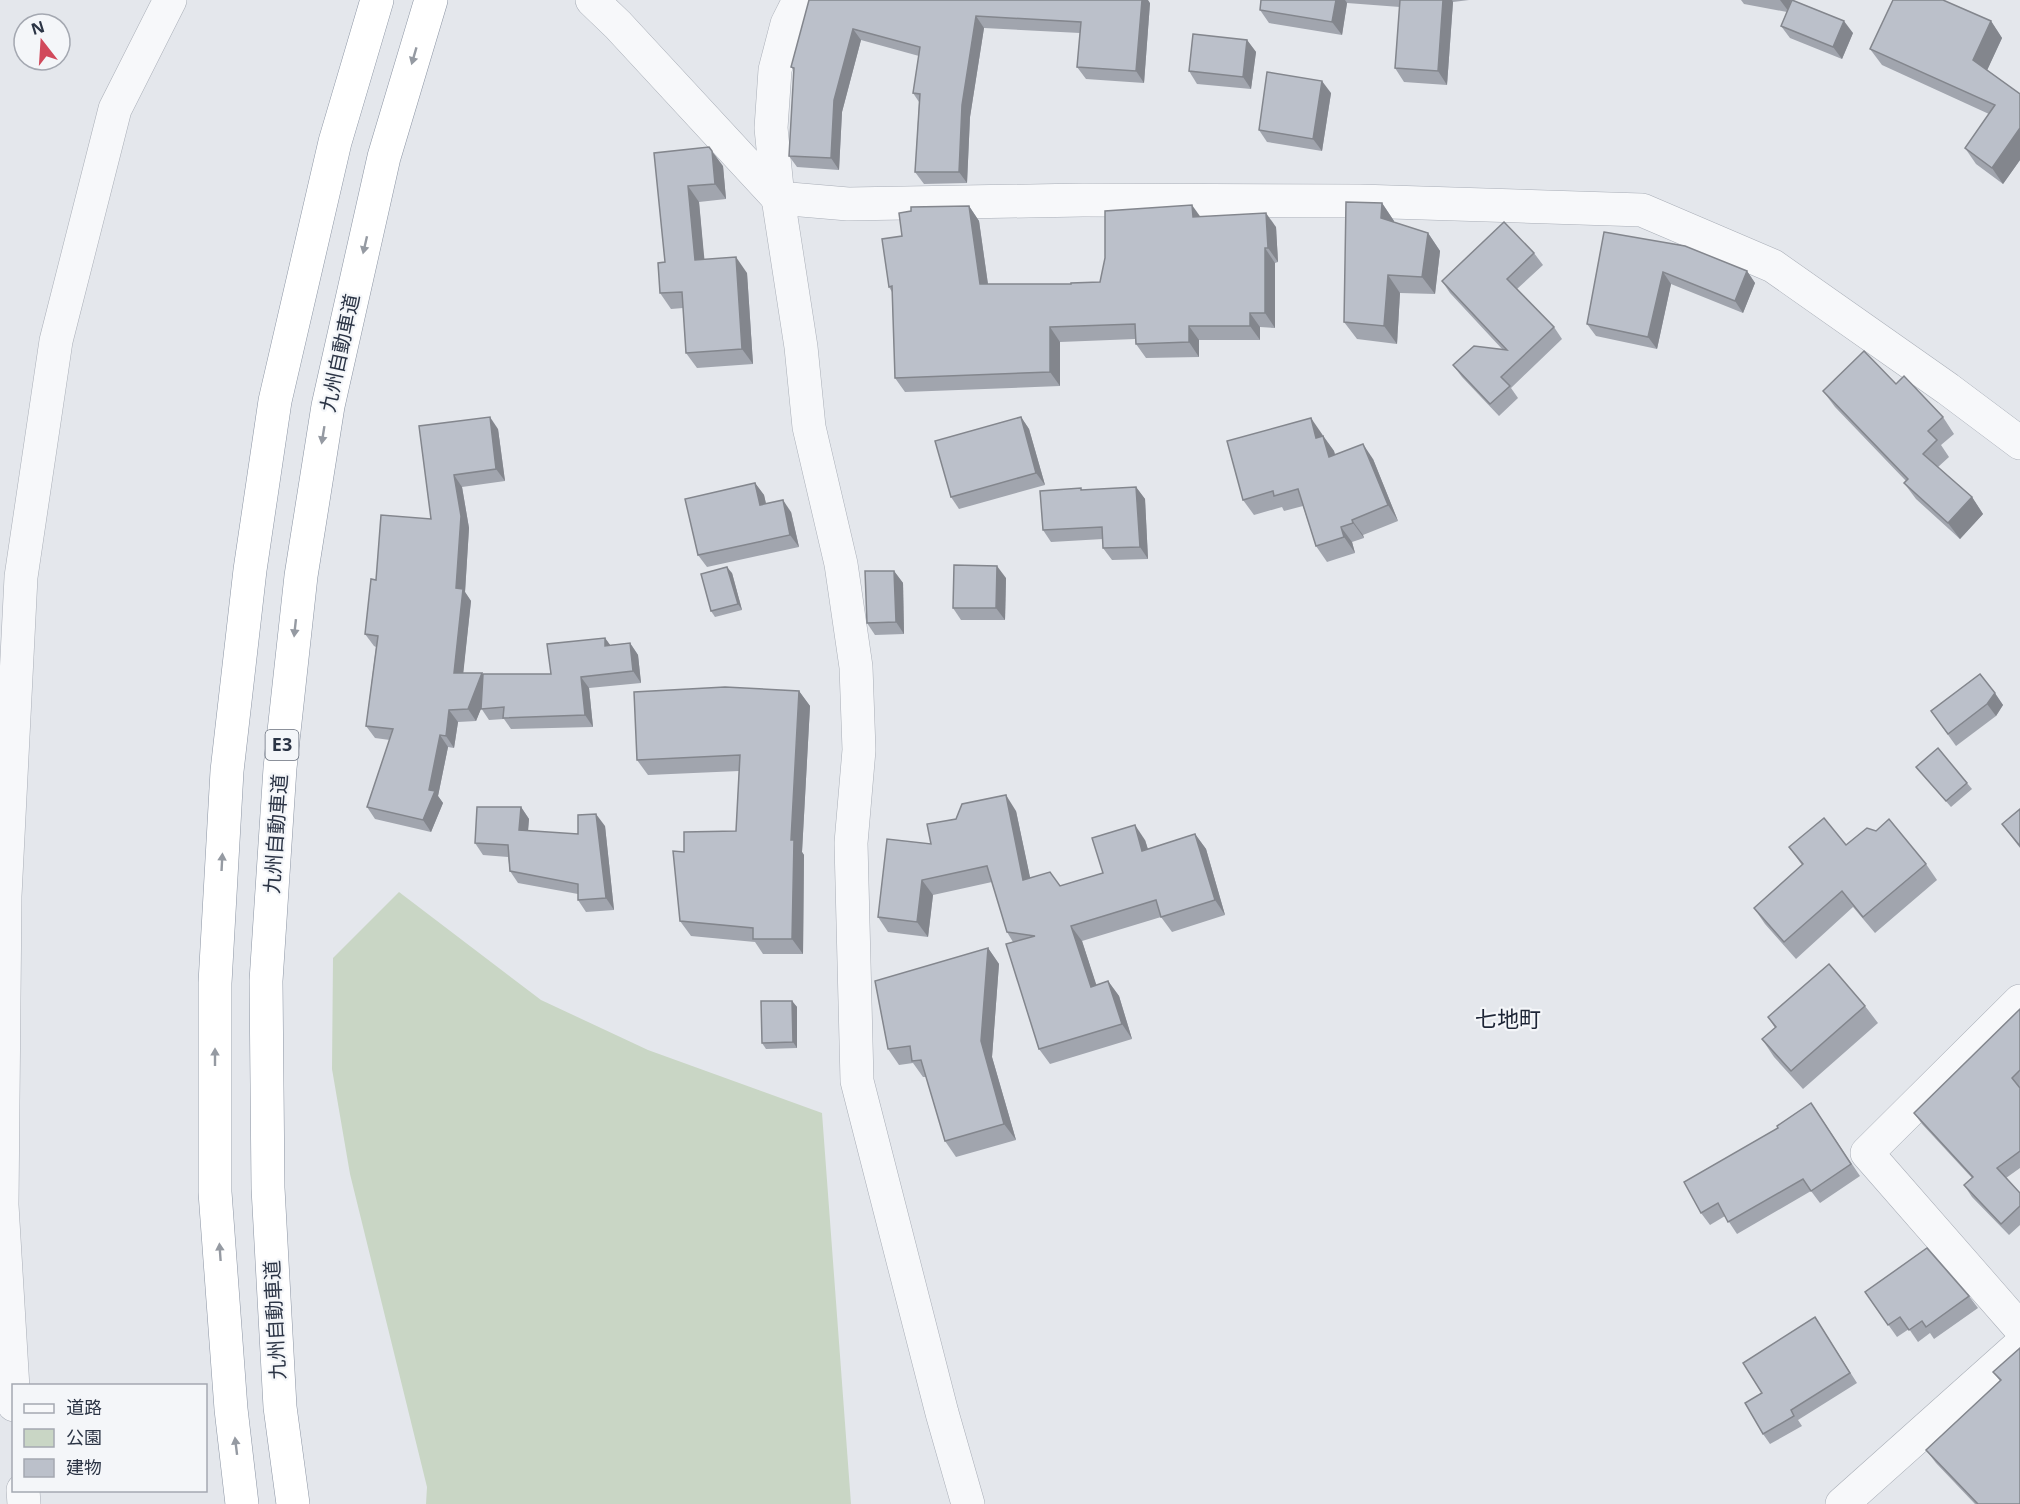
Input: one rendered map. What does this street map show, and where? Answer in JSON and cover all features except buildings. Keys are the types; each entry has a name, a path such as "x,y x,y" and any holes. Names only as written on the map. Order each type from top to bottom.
{"highway":[{"path":"242,1504 231,1409 216,1192 215,983 227,771 250,570 275,401 335,142 377,0"},
{"name":"九州自動車道","path":"293,1504 280,1407 268,1188 266,981 280,768 301,576 328,406 384,157 431,0"}],"street":[{"path":"13,1384 2,1205 4,920 21,577 56,341 109,132 115,109 170,0"},
{"path":"592,0 618,25 778,198 848,204 1083,200 1359,201 1642,210 1773,266 1948,388 2020,443"},
{"path":"800,0 787,24 776,70 771,128 778,198 801,347 809,427 841,564 856,667 859,750 850,843 857,1081 942,1413 968,1504"},
{"path":"2020,1001 1867,1153 2020,1328"},
{"path":"1842,1504 2020,1345"}],"green space":[{"path":"399,892 541,1000 648,1050 822,1113 851,1504 426,1504 427,1487 350,1174 332,1069 333,958"}],"district":[{"name":"七地町","path":"1508,1019"}]}
